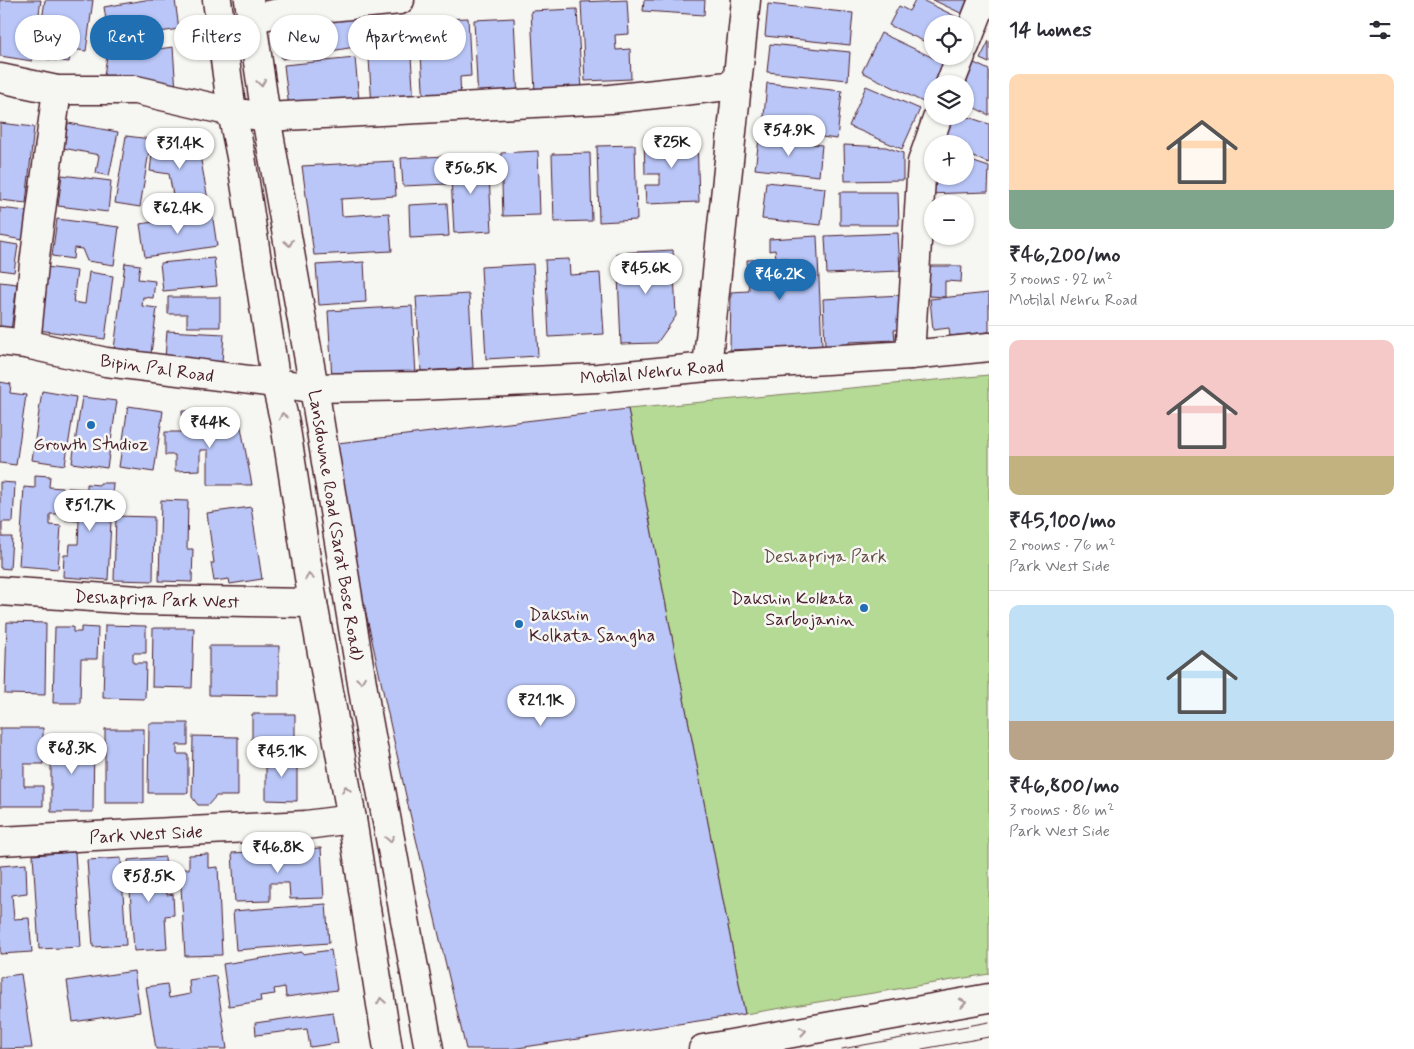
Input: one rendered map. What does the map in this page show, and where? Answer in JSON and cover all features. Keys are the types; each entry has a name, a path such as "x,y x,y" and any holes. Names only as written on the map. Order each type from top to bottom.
{"street":[{"name":"Lansdowne Road (Sarat Bose Road)","path":"216,0 276,384 285,423 313,603 352,819 388,1049"},
{"path":"251,9 290,10 400,0"},
{"path":"706,367 746,0"},
{"path":"974,23 983,0"},
{"name":"Lansdowne Road (Sarat Bose Road)","path":"251,9 266,117 314,388 367,714 429,1049"},
{"path":"0,78 56,90 136,90 232,112 266,117 610,99 737,85"},
{"path":"13,343 34,264 56,90"},
{"path":"910,355 922,162 935,125"},
{"name":"Bipin Pal Road","path":"13,343 106,362 314,388"},
{"name":"Motilal Nehru Road","path":"314,388 418,386 598,378 706,367 910,355 989,347"},
{"name":"Deshapriya Park West","path":"0,591 138,600 313,603"},
{"name":"Park West Side","path":"0,841 306,825 352,819"},
{"path":"703,1049 989,998"}],"green space":[{"name":"Deshapriya Park","path":"989,375 989,974 745,1014 628,409"}],"building":[{"path":"0,0 41,0 39,15 15,15 15,58 0,56"},
{"path":"45,0 93,0 86,51 80,50 80,15 43,15"},
{"path":"145,0 175,0 177,15 174,15 174,30 164,31 164,15 105,15 104,7"},
{"path":"627,0 629,34 615,35 616,50 630,49 631,79 585,81 581,2"},
{"path":"644,0 705,0 704,15 643,11"},
{"path":"915,0 922,0 953,15 924,15 924,41 889,25 899,6 909,11"},
{"path":"933,0 972,0 965,15"},
{"path":"768,4 853,13 850,45 765,36"},
{"path":"577,9 582,90 535,92 531,11"},
{"path":"355,13 355,15 348,15 348,48 338,50 338,16"},
{"path":"466,18 468,18 471,76 460,77 461,103 424,106 421,60 466,60"},
{"path":"514,18 518,101 478,103 474,20"},
{"path":"881,33 924,53 924,65 943,65 938,75 924,75 924,103 862,72"},
{"path":"989,41 989,63 980,59"},
{"path":"770,44 850,52 848,80 767,72"},
{"path":"173,47 176,91 103,82 106,60 164,60 164,48"},
{"path":"338,60 355,60 359,100 289,108 284,65"},
{"path":"369,60 411,60 414,105 372,107"},
{"path":"974,63 989,70 989,115 974,108 974,75 966,75 971,65 974,65"},
{"path":"767,83 842,91 837,139 814,136 815,124 799,123 798,130 763,127"},
{"path":"866,86 920,109 902,149 849,126"},
{"path":"974,119 989,124 989,163 974,157 974,135 939,135 942,125 974,125"},
{"path":"0,123 34,127 26,203 0,200"},
{"path":"68,123 118,132 109,176 96,173 99,155 63,148"},
{"path":"697,135 699,202 646,204 645,185 660,185 660,174 645,174 644,136"},
{"path":"126,136 151,139 140,207 115,203"},
{"path":"154,137 187,141 200,155 208,200 175,206 169,174 150,171"},
{"path":"759,139 822,145 819,176 755,169"},
{"path":"635,145 637,220 599,222 597,146"},
{"path":"844,145 886,147 903,153 903,180 845,181"},
{"path":"538,151 540,215 503,216 501,153"},
{"path":"590,153 592,221 554,222 552,154"},
{"path":"448,156 449,184 403,186 401,158"},
{"path":"488,157 492,231 454,233 450,159"},
{"path":"394,161 396,196 341,199 342,216 389,213 392,251 314,255 302,166"},
{"path":"974,162 989,167 988,192 926,194 929,185 974,185"},
{"path":"62,175 111,181 108,212 58,206"},
{"path":"766,182 825,188 821,225 762,219"},
{"path":"840,192 898,192 899,225 840,225"},
{"path":"447,203 449,236 410,238 409,205"},
{"path":"0,208 26,211 23,240 0,236"},
{"path":"212,213 217,246 145,257 140,224"},
{"path":"57,219 119,227 114,265 87,261 82,249 74,248 73,259 52,256"},
{"path":"898,233 900,271 827,274 825,236"},
{"path":"817,236 822,346 730,350 731,292 749,291 747,260 773,259 774,290 789,289 788,258 776,258 775,250 769,251 769,239"},
{"path":"0,242 18,245 14,272 0,270"},
{"path":"673,250 676,316 657,343 621,344 617,253"},
{"path":"214,258 217,286 163,291 160,263"},
{"path":"569,259 570,275 600,273 604,334 549,337 545,260"},
{"path":"364,262 366,302 319,305 316,265"},
{"path":"125,263 140,265 138,279 155,281 153,298 143,297 142,306 157,308 150,361 113,357"},
{"path":"533,264 538,356 486,359 481,267"},
{"path":"929,266 962,266 961,282 945,281 945,297 928,296"},
{"path":"46,267 77,271 73,302 85,304 89,272 113,276 105,339 38,330"},
{"path":"0,282 17,284 11,331 0,330"},
{"path":"989,293 989,332 950,336 949,328 933,330 930,299"},
{"path":"469,294 473,368 421,371 416,297"},
{"path":"902,295 903,329 894,330 895,340 849,342 849,344 825,346 823,299"},
{"path":"168,297 220,297 220,327 187,327 187,314 168,314"},
{"path":"412,306 416,375 332,379 328,311"},
{"path":"167,331 224,334 222,362 165,358"},
{"path":"0,382 11,384 10,393 26,395 16,465 0,463"},
{"path":"42,391 76,397 65,465 32,460"},
{"path":"82,397 117,401 107,468 72,463"},
{"path":"128,406 163,411 154,472 119,467"},
{"name":"Dakshin Kolkata Sangha","path":"628,409 745,1014 511,1049 466,1049 408,805 329,444"},
{"path":"182,411 208,411 208,422 240,422 252,485 208,485 208,450 200,450 200,470 175,471 175,455 165,455 165,432 183,432"},
{"path":"35,475 50,476 49,487 63,488 61,514 50,514 50,525 61,526 58,569 19,566 24,487 35,488"},
{"path":"0,482 15,483 13,522 2,522 2,537 12,537 10,569 0,568"},
{"path":"100,483 113,483 108,580 63,577 64,555 69,555 70,544 78,544 79,521 66,520 68,488 87,489 87,484 100,485"},
{"path":"161,500 188,501 187,549 193,549 192,582 159,581"},
{"path":"251,507 262,579 230,584 229,579 214,581 211,563 214,563 207,513"},
{"path":"116,516 154,517 153,581 114,580"},
{"path":"7,622 46,623 45,695 5,694"},
{"path":"105,625 146,626 146,653 133,653 133,663 146,663 145,699 103,698"},
{"path":"55,627 73,627 73,632 81,632 81,627 98,628 97,659 81,659 80,703 53,703"},
{"path":"153,628 194,628 192,688 152,687"},
{"path":"209,646 279,646 279,696 209,695"},
{"path":"252,714 295,714 295,751 267,751 267,740 252,740"},
{"path":"149,723 188,723 188,745 177,745 177,754 188,754 188,793 148,793"},
{"path":"0,728 43,728 43,764 24,764 24,786 43,786 43,806 0,806"},
{"path":"105,729 144,729 144,803 105,803"},
{"path":"193,736 238,737 238,796 216,796 208,805 198,805 192,797"},
{"path":"51,737 94,738 93,812 51,812"},
{"path":"266,756 297,756 297,801 266,800"},
{"path":"321,848 324,898 290,899 289,883 270,883 270,901 235,902 232,853"},
{"path":"75,852 81,947 39,949 33,855"},
{"path":"208,854 208,868 218,867 222,955 185,956 180,869 189,869 189,855"},
{"path":"165,857 167,895 173,894 174,915 165,916 167,949 134,951 128,860"},
{"path":"121,858 126,945 93,947 87,860"},
{"path":"26,864 27,893 12,895 14,919 29,918 32,952 0,954 0,866"},
{"path":"326,904 329,943 236,950 233,911"},
{"path":"331,950 337,990 286,997 285,987 274,989 275,994 260,996 261,1001 229,1006 223,964 302,952 302,954"},
{"path":"134,971 140,1012 73,1022 67,981"},
{"path":"21,974 32,1048 0,1049 0,977"},
{"path":"216,976 227,1049 156,1049 146,987 167,984 169,998 190,994 189,980"},
{"path":"333,1012 338,1043 310,1047 307,1029 256,1035 255,1023"}],"tram line":[{"path":"842,1049 989,1022"},
{"path":"922,1049 989,1037"}],"place":[{"name":"Growth Studioz","path":"91,425"},
{"name":"Dakshin Kolkata Sarbojanin","path":"864,608"},
{"name":"Dakshin Kolkata Sangha","path":"519,624"}]}
